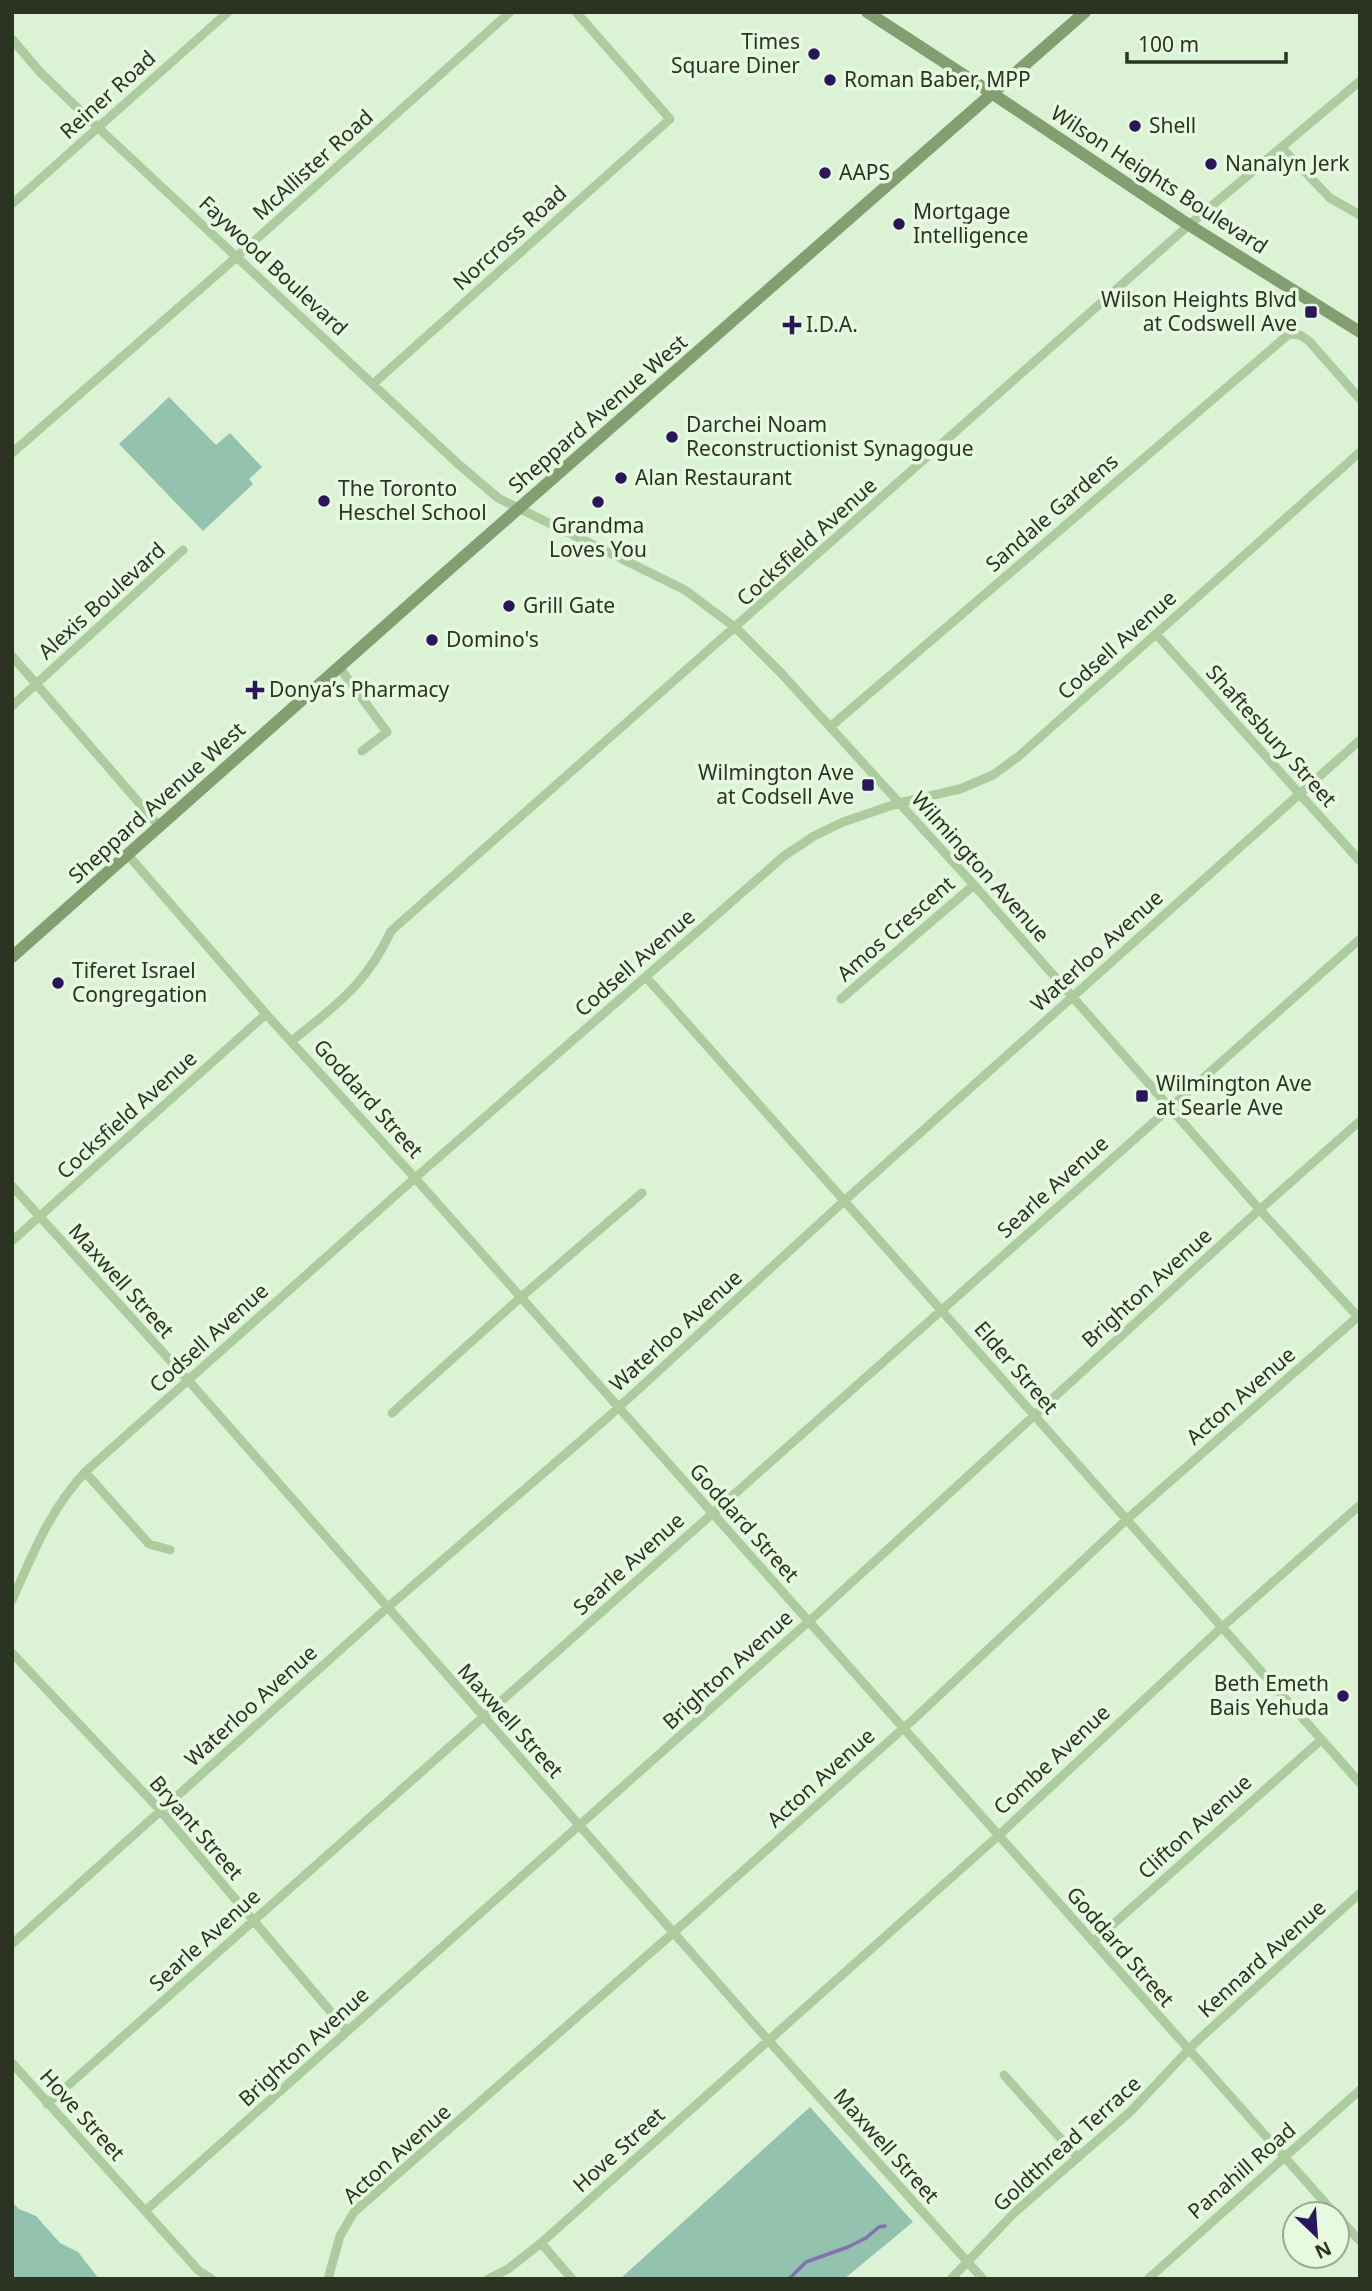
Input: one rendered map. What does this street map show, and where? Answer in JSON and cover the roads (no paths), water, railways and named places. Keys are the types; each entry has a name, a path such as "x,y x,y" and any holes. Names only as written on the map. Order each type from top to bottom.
{"main road":[{"name":"Wilson Heights Boulevard","path":"867,12 1189,225 1360,332"},
{"name":"Sheppard Avenue West","path":"12,957 1085,12"}],"street":[{"name":"Reiner Road","path":"12,204 228,12"},
{"name":"McAllister Road","path":"12,453 237,257 510,12"},
{"name":"Norcross Road","path":"373,384 670,118 576,12"},
{"name":"Faywood Boulevard","path":"12,39 39,71 98,128 373,384 489,491 518,509"},
{"name":"Cocksfield Avenue","path":"292,1041 348,996 378,959 391,931 1189,225 1360,81"},
{"path":"1282,148 1330,198 1360,215"},
{"name":"Sandale Gardens","path":"830,727 1289,334 1300,335 1310,341 1360,399"},
{"name":"Codsell Avenue","path":"12,1600 47,1522 65,1494 85,1472 415,1178 784,856 814,836 843,822 899,803 960,789 993,775 1019,756 1360,452"},
{"name":"Wilmington Avenue","path":"518,509 685,590 736,628 974,885 1260,1210 1359,1317"},
{"name":"Alexis Boulevard","path":"12,706 183,550"},
{"name":"Shaftesbury Street","path":"1156,634 1360,862"},
{"path":"12,656 160,827"},
{"path":"339,667 387,732 362,751"},
{"name":"Waterloo Avenue","path":"12,1944 387,1608 618,1408 844,1201 1360,740"},
{"name":"Goddard Street","path":"128,855 266,1014 415,1178 1187,2051 1322,2200"},
{"name":"Amos Crescent","path":"841,999 974,885"},
{"name":"Searle Avenue","path":"47,2104 1360,939"},
{"name":"Elder Street","path":"646,978 1360,1783"},
{"name":"Cocksfield Avenue","path":"12,1241 266,1014"},
{"name":"Brighton Avenue","path":"145,2211 808,1622 1360,1121"},
{"name":"Maxwell Street","path":"12,1186 188,1380 673,1934 983,2279"},
{"path":"392,1413 642,1193"},
{"name":"Acton Avenue","path":"328,2279 340,2236 355,2213 902,1729 1126,1520 1359,1317"},
{"path":"85,1472 149,1544 170,1550"},
{"name":"Combe Avenue","path":"768,2040 998,1836 1221,1628 1360,1505"},
{"name":"Bryant Street","path":"12,1653 160,1810 347,2031"},
{"name":"Clifton Avenue","path":"1093,1942 1321,1740"},
{"name":"Kennard Avenue","path":"1187,2051 1360,1893"},
{"name":"Hove Street","path":"488,2279 508,2269 541,2243 768,2040"},
{"name":"Goldthread Terrace","path":"951,2279 1015,2212 1148,2095 1187,2051"},
{"name":"Hove Street","path":"12,2063 198,2271 212,2279"},
{"path":"1004,2076 1078,2158"},
{"name":"Panahill Road","path":"1148,2279 1360,2090"},
{"path":"541,2243 572,2279"}],"waterway":[{"path":"789,2279 806,2262 848,2247 885,2226"}],"place":[{"name":"Times Square Diner","path":"814,54"},
{"name":"Roman Baber, MPP","path":"830,80"},
{"name":"Shell","path":"1135,126"},
{"name":"Nanalyn Jerk","path":"1211,164"},
{"name":"AAPS","path":"825,173"},
{"name":"Mortgage Intelligence","path":"899,224"},
{"name":"Wilson Heights Blvd at Codswell Ave","path":"1311,312"},
{"name":"I.D.A.","path":"792,325"},
{"name":"Darchei Noam Reconstructionist Synagogue","path":"672,437"},
{"name":"Alan Restaurant","path":"621,478"},
{"name":"The Toronto Heschel School","path":"324,501"},
{"name":"Grandma Loves You","path":"598,502"},
{"name":"Grill Gate","path":"509,606"},
{"name":"Domino's","path":"432,640"},
{"name":"Donya’s Pharmacy","path":"255,690"},
{"name":"Wilmington Ave at Codsell Ave","path":"868,785"},
{"name":"Tiferet Israel Congregation","path":"58,983"},
{"name":"Wilmington Ave at Searle Ave","path":"1142,1096"},
{"name":"Beth Emeth Bais Yehuda","path":"1343,1696"}]}
